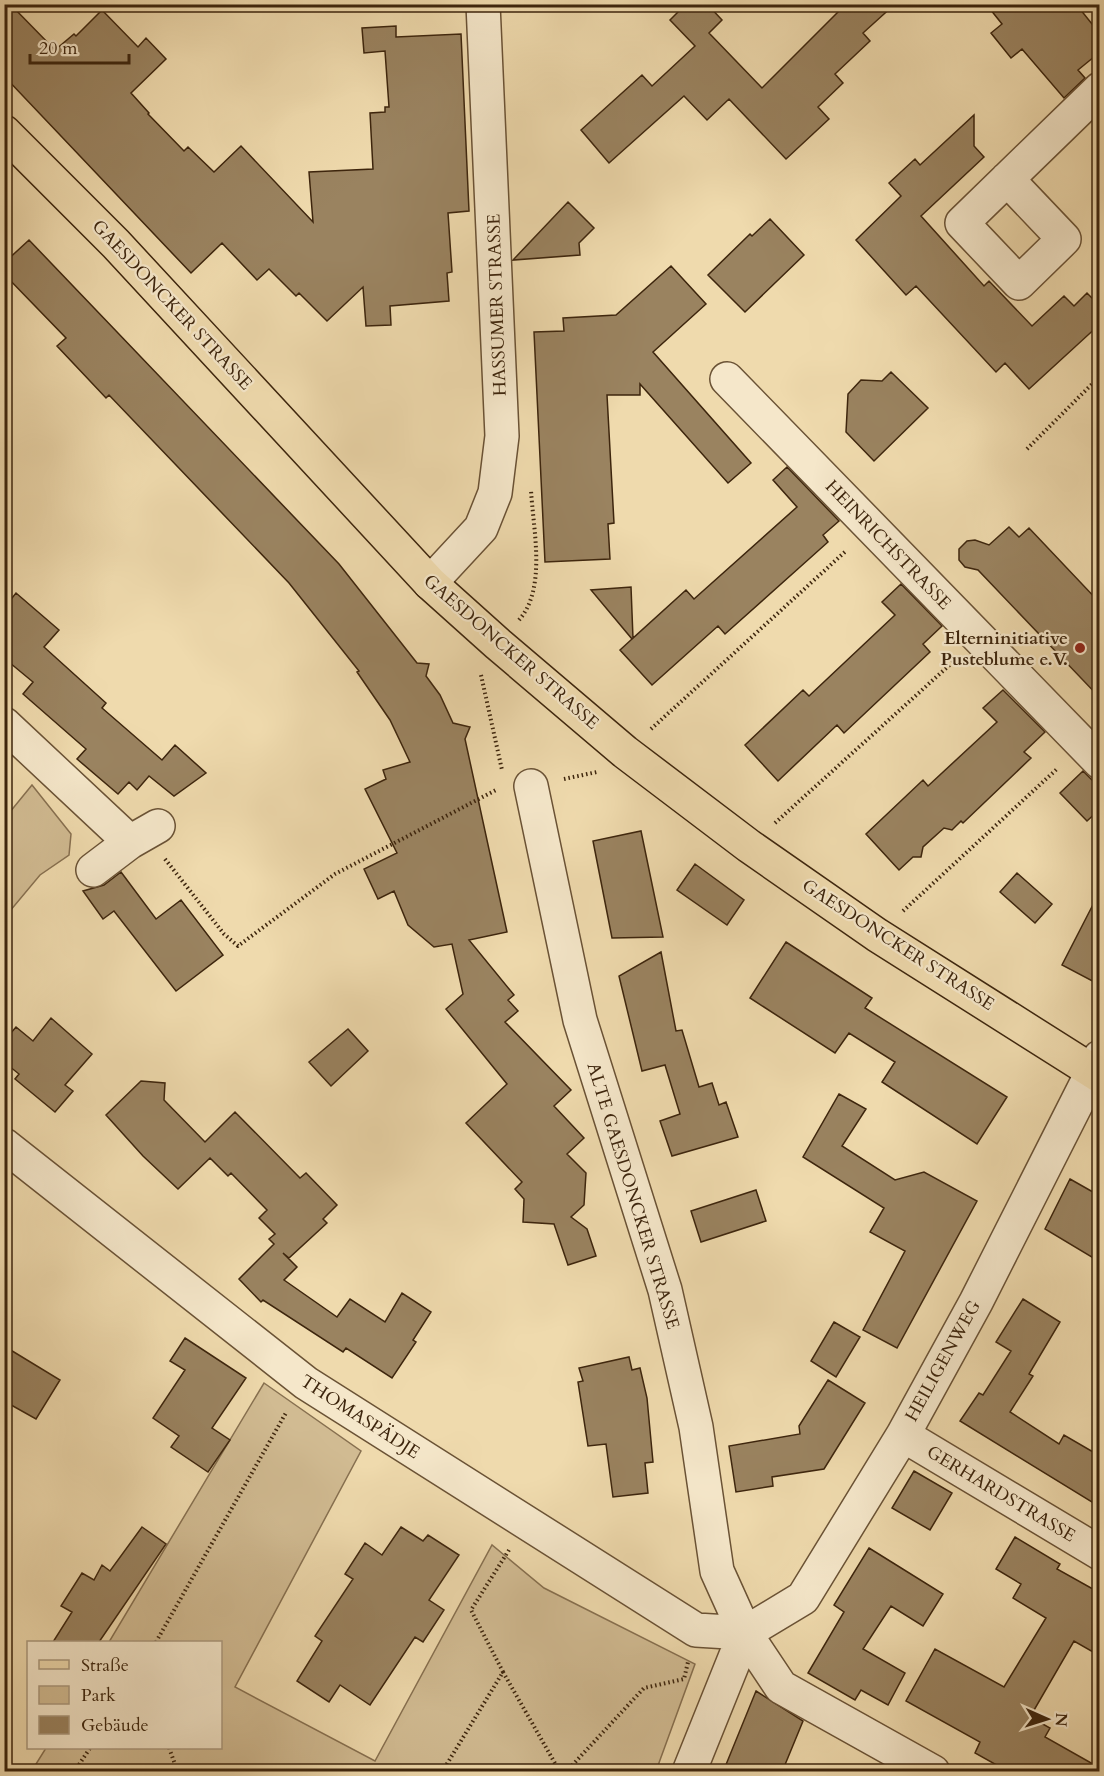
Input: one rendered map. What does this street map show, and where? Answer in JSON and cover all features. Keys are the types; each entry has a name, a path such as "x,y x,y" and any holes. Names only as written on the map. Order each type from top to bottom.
{"main road":[{"name":"GAESDONCKER STRASSE","path":"4,132 117,244 430,583 614,761 749,846 877,935 1097,1068"}],"street":[{"name":"HASSUMER STRASSE","path":"430,583 482,528 495,493 502,436 483,4"},
{"path":"1007,179 1100,90"},
{"name":"HEINRICHSTRASSE","path":"727,379 1091,753"},
{"path":"4,724 130,842"},
{"name":"ALTE GAESDONCKER STRASSE","path":"519,786 580,1020 665,1290 696,1427 717,1571 745,1632 781,1687 933,1772"},
{"path":"93,870 130,842 158,826"},
{"name":"HEILIGENWEG","path":"745,1632 803,1598 903,1435 976,1302 1097,1068"},
{"name":"THOMASPÄDJE","path":"4,1145 306,1383 525,1524 696,1630 745,1632"},
{"name":"GERHARDSTRASSE","path":"903,1435 1100,1553"},
{"path":"690,1772 745,1632"}],"path":[{"path":"1027,449 1100,376"},
{"path":"130,842 162,856 225,934 238,946 334,874 519,786 614,761 872,527"},
{"path":"749,846 979,638"},
{"path":"479,664 519,786"},
{"path":"877,935 1091,753"},
{"path":"157,1641 292,1402 306,1383"},
{"path":"525,1524 471,1610 503,1672 560,1772"},
{"path":"566,1772 644,1688 684,1679 696,1630"},
{"path":"442,1772 503,1672"},
{"path":"74,1772 89,1749"},
{"path":"169,1749 178,1772"}],"green space":[{"path":"32,785 71,834 69,855 40,875 5,917 5,818"},
{"path":"264,1383 361,1451 235,1687 375,1761 492,1545 544,1588 695,1664 656,1771 31,1772 45,1749 222,1749 222,1641 110,1641"}],"building":[{"path":"4,4 10,4 55,50 74,34 76,36 102,10 138,47 146,38 166,59 131,93 148,114 184,151 188,147 214,172 241,146 313,222 309,172 373,169 370,113 385,112 385,107 389,107 385,51 364,53 362,28 396,26 396,37 461,34 469,211 448,213 452,272 447,273 449,301 390,306 391,325 366,326 363,287 327,321 299,293 296,296 269,269 257,280 222,243 191,273 4,76"},
{"path":"686,4 707,4 722,20 709,33 762,88 846,4 895,4 863,33 870,41 835,74 843,83 818,107 829,119 786,159 729,99 707,120 684,96 609,163 581,130 642,75 652,86 695,46 670,20"},
{"path":"986,4 1076,4 1100,34 1100,52 1078,70 1085,78 1064,98 1022,49 1011,58 991,33 1002,24"},
{"path":"974,115 974,146 984,157 921,216 984,286 989,281 1032,326 1064,296 1074,306 1087,293 1100,306 1100,324 1029,389 1005,363 996,372 916,286 906,295 856,240 901,196 889,183 915,159 920,165"},
{"path":"568,202 594,228 579,243 580,255 513,260"},
{"path":"770,219 804,255 745,312 708,275 750,234 752,236"},
{"path":"29,240 339,564 417,663 429,664 426,676 440,695 453,723 470,727 465,739 507,932 469,940 514,995 508,1000 518,1011 505,1022 571,1090 554,1106 584,1138 567,1154 586,1173 584,1205 571,1217 587,1229 596,1256 568,1265 554,1224 523,1222 524,1199 515,1189 522,1182 466,1123 507,1084 446,1009 463,994 452,944 434,947 408,925 394,891 378,899 364,869 397,853 365,789 386,779 383,770 410,762 390,720 357,672 359,671 289,583 109,395 106,398 57,346 66,338 4,274 4,263"},
{"path":"671,266 706,304 653,352 751,463 728,483 640,384 640,395 607,395 614,523 608,524 610,559 545,562 534,332 564,331 563,318 616,315"},
{"path":"891,372 928,408 874,461 846,432 848,394 861,380 882,381"},
{"path":"787,467 839,521 823,535 828,542 725,634 718,626 652,685 620,650 632,639 591,590 631,587 633,638 686,590 694,599 797,507 773,480"},
{"path":"1009,527 1019,537 1029,528 1100,603 1100,698 978,570 965,567 959,560 959,549 967,541 975,540 989,545"},
{"path":"901,584 942,626 923,644 930,652 844,733 837,725 778,781 745,745 803,690 809,696 895,615 882,602"},
{"path":"16,593 59,630 44,647 106,703 102,708 162,760 175,745 206,773 174,796 149,776 137,790 129,782 118,794 77,759 86,749 23,694 33,682 4,658 4,608"},
{"path":"1003,690 1045,732 1024,752 1031,758 963,823 961,821 952,830 944,828 923,847 921,857 913,857 899,870 866,834 923,780 928,786 997,722 983,708"},
{"path":"1083,771 1100,788 1100,809 1087,821 1060,793"},
{"path":"641,831 663,937 612,938 593,841"},
{"path":"695,864 744,900 727,925 677,890"},
{"path":"121,872 156,919 181,900 223,955 176,991 114,911 103,919 83,891 104,885"},
{"path":"1017,873 1052,904 1035,923 1000,892"},
{"path":"1100,891 1100,985 1062,965"},
{"path":"786,942 872,998 865,1008 1007,1097 977,1144 882,1082 895,1062 849,1033 835,1053 750,998"},
{"path":"661,952 676,1031 682,1030 699,1087 712,1083 719,1105 726,1102 738,1137 672,1156 660,1121 680,1114 665,1065 642,1071 619,976"},
{"path":"51,1018 92,1054 65,1085 73,1091 55,1112 15,1079 19,1074 4,1062 4,1041 16,1027 33,1041"},
{"path":"348,1029 368,1051 331,1086 309,1062"},
{"path":"141,1081 165,1083 164,1100 205,1142 235,1112 300,1178 306,1173 337,1205 323,1219 327,1223 289,1258 283,1253 297,1267 284,1280 337,1317 350,1299 385,1322 402,1293 431,1312 413,1340 416,1342 392,1378 346,1348 343,1352 263,1300 261,1302 239,1279 274,1244 269,1239 275,1234 259,1218 267,1210 231,1173 228,1176 210,1158 178,1189 143,1156 106,1115"},
{"path":"839,1094 866,1109 842,1146 895,1180 924,1172 977,1201 897,1348 863,1330 905,1251 870,1232 884,1208 803,1157"},
{"path":"1070,1179 1100,1196 1100,1262 1045,1229"},
{"path":"756,1190 766,1221 701,1242 691,1211"},
{"path":"1023,1299 1060,1322 1029,1374 1033,1376 1010,1412 1059,1444 1064,1435 1100,1456 1100,1507 960,1421 979,1393 983,1395 1011,1351 996,1342"},
{"path":"834,1322 860,1337 836,1377 811,1361"},
{"path":"185,1338 246,1378 212,1428 230,1440 208,1472 171,1447 179,1436 153,1418 185,1370 170,1361"},
{"path":"4,1346 60,1380 36,1419 4,1401"},
{"path":"629,1357 632,1370 640,1368 647,1398 653,1462 645,1463 648,1493 613,1497 606,1444 588,1446 578,1382 583,1381 579,1368"},
{"path":"828,1380 865,1403 824,1469 772,1477 773,1486 736,1492 729,1446 800,1434 799,1426"},
{"path":"914,1471 952,1493 930,1530 892,1508"},
{"path":"142,1527 166,1544 100,1641 54,1641 72,1612 61,1606 82,1573 94,1580 102,1565 110,1571"},
{"path":"401,1527 423,1541 428,1535 459,1555 429,1600 444,1610 423,1642 415,1637 370,1705 340,1685 329,1702 297,1681 322,1641 315,1636 353,1579 345,1574 365,1543 382,1555"},
{"path":"1015,1537 1060,1564 1057,1569 1100,1593 1100,1656 1074,1641 1030,1717 1050,1728 1045,1737 1100,1768 1100,1772 1009,1772 975,1753 980,1742 906,1701 935,1649 1004,1687 1046,1618 1013,1598 1021,1584 996,1569"},
{"path":"869,1548 943,1594 923,1626 891,1606 863,1649 905,1673 888,1705 861,1690 855,1700 808,1673 844,1612 834,1605"},
{"path":"756,1691 803,1721 782,1772 723,1772"}],"place":[{"name":"Elterninitiative Pusteblume e.V.","path":"1080,648"}]}
